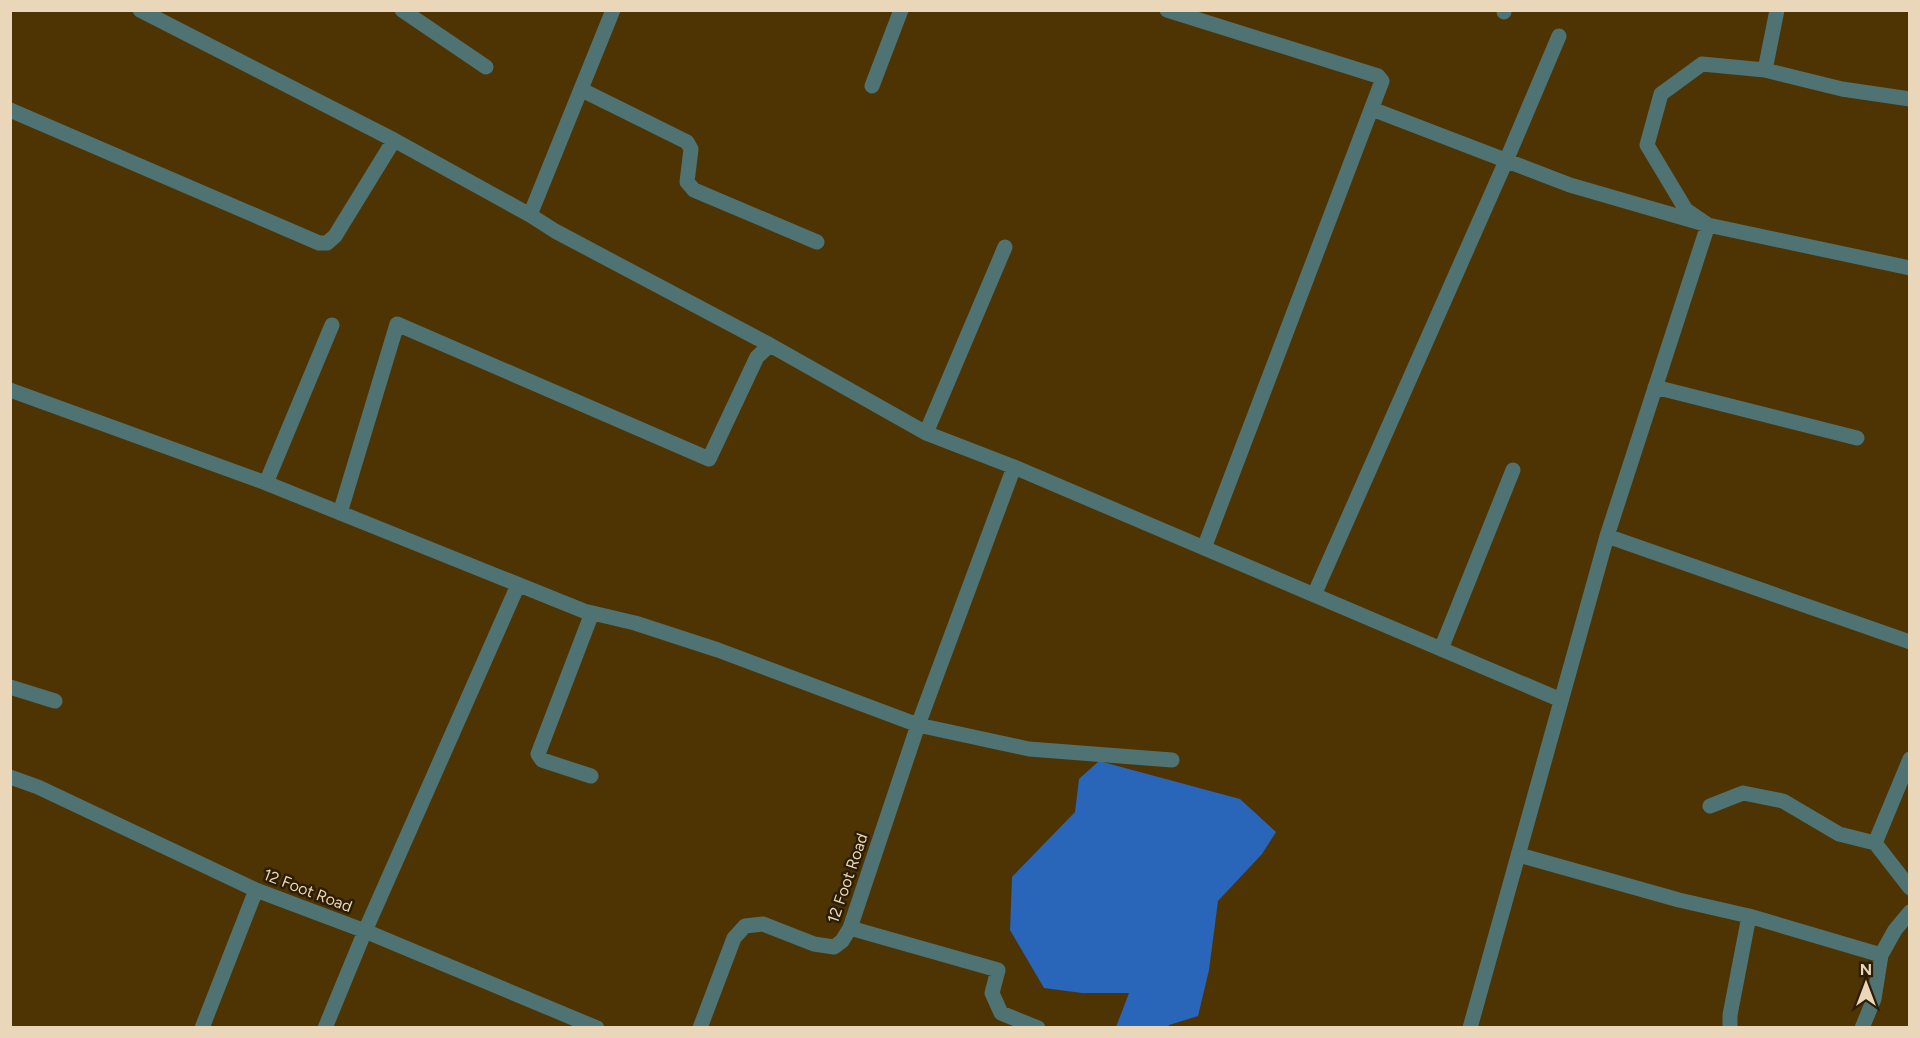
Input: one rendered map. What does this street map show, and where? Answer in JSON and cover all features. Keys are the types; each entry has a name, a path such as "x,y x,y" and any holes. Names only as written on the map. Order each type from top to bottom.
{"street":[{"path":"140,10 394,140 555,231 770,345 926,433 1014,467 1562,700"},
{"path":"402,10 486,67"},
{"path":"530,215 613,10"},
{"path":"872,86 901,10"},
{"path":"1167,10 1378,76 1382,81 1204,548"},
{"path":"1765,70 1777,10"},
{"path":"1314,595 1559,36"},
{"path":"1708,225 1686,210 1647,145 1660,94 1702,64 1765,70 1842,89 1910,99"},
{"path":"582,90 687,142 691,149 687,182 694,190 817,242"},
{"path":"10,110 319,243 327,243 334,236 394,140"},
{"path":"1372,110 1570,185 1708,225 1910,268"},
{"path":"1470,1028 1607,536 1708,225"},
{"path":"926,433 1005,247"},
{"path":"340,513 397,324 709,459 757,357 770,345"},
{"path":"266,483 332,325"},
{"path":"1655,387 1857,438"},
{"path":"10,390 266,483 592,613 635,623 718,650 918,725 1029,748 1172,760"},
{"name":"12 Foot Road","path":"700,1028 734,938 745,926 763,924 814,944 834,947 842,941 850,928 918,725 1014,467"},
{"path":"1441,649 1513,470"},
{"path":"1607,536 1910,642"},
{"path":"325,1028 518,585"},
{"path":"591,776 542,760 538,754 592,613"},
{"path":"10,687 55,701"},
{"path":"1875,843 1910,759"},
{"name":"12 Foot Road","path":"10,777 38,787 256,890 365,932 597,1028"},
{"path":"1710,807 1743,793 1783,801 1839,834 1875,843 1910,888"},
{"path":"1519,855 1679,900 1749,916 1881,955"},
{"path":"202,1028 256,890"},
{"path":"1862,1028 1874,999 1881,955 1895,930 1910,912"},
{"path":"1730,1028 1730,1015 1749,916"},
{"path":"850,928 998,970 992,993 1001,1013 1038,1028"}],"water":[{"path":"1099,761 1240,799 1276,832 1262,854 1218,901 1209,970 1198,1016 1169,1025 1169,1027 1116,1027 1129,993 1082,993 1044,988 1010,930 1012,877 1075,812 1079,779"}]}
